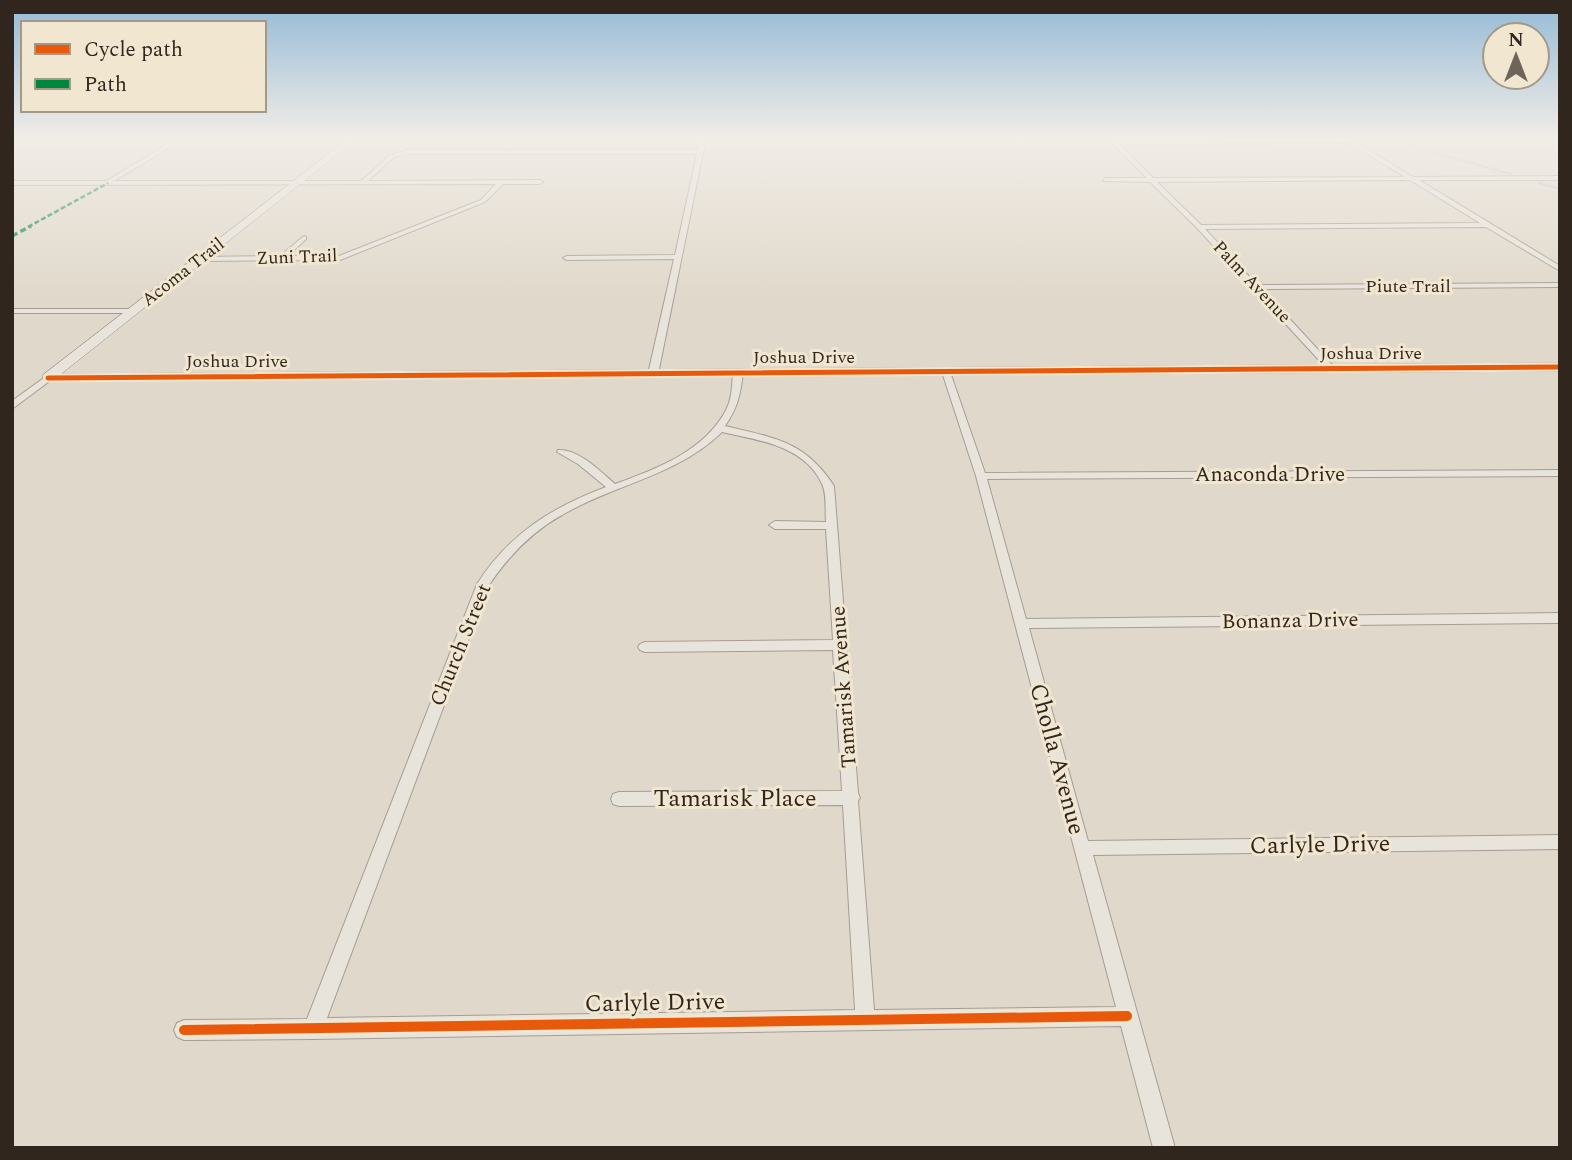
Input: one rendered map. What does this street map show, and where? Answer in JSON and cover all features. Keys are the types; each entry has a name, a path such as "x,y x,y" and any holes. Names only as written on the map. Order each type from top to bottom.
{"street":[{"name":"Acoma Trail","path":"12,406 285,192"},
{"name":"Zuni Trail","path":"200,259 340,258 483,201 491,192"},
{"path":"653,374 691,192"},
{"name":"Palm Avenue","path":"1164,192 1332,369"},
{"path":"1434,192 1560,269"},
{"path":"1199,227 1486,225"},
{"path":"281,258 304,238"},
{"path":"567,258 678,257"},
{"name":"Piute Trail","path":"1257,287 1560,285"},
{"path":"12,311 134,311"},
{"name":"Joshua Drive","path":"48,378 1560,367"},
{"name":"Cholla Avenue","path":"946,372 981,476 1164,1148"},
{"name":"Church Street","path":"313,1028 483,584 503,554 529,530 561,510 677,461 700,446 719,428 732,408 738,373"},
{"name":"Tamarisk Avenue","path":"719,428 775,441 801,452 818,465 829,486 852,798 864,1018"},
{"path":"562,452 582,462 614,488"},
{"name":"Anaconda Drive","path":"981,476 1560,473"},
{"path":"775,525 832,526"},
{"name":"Bonanza Drive","path":"1020,624 1560,618"},
{"path":"645,647 841,645"},
{"name":"Tamarisk Place","path":"619,799 852,798"},
{"name":"Carlyle Drive","path":"1081,848 1560,842"},
{"name":"Carlyle Drive","path":"184,1030 1126,1016"}],"marked path":[{"path":"12,236 91,192"}],"cycle path":[{"path":"48,378 1560,367"},
{"path":"184,1030 1127,1016"}]}
